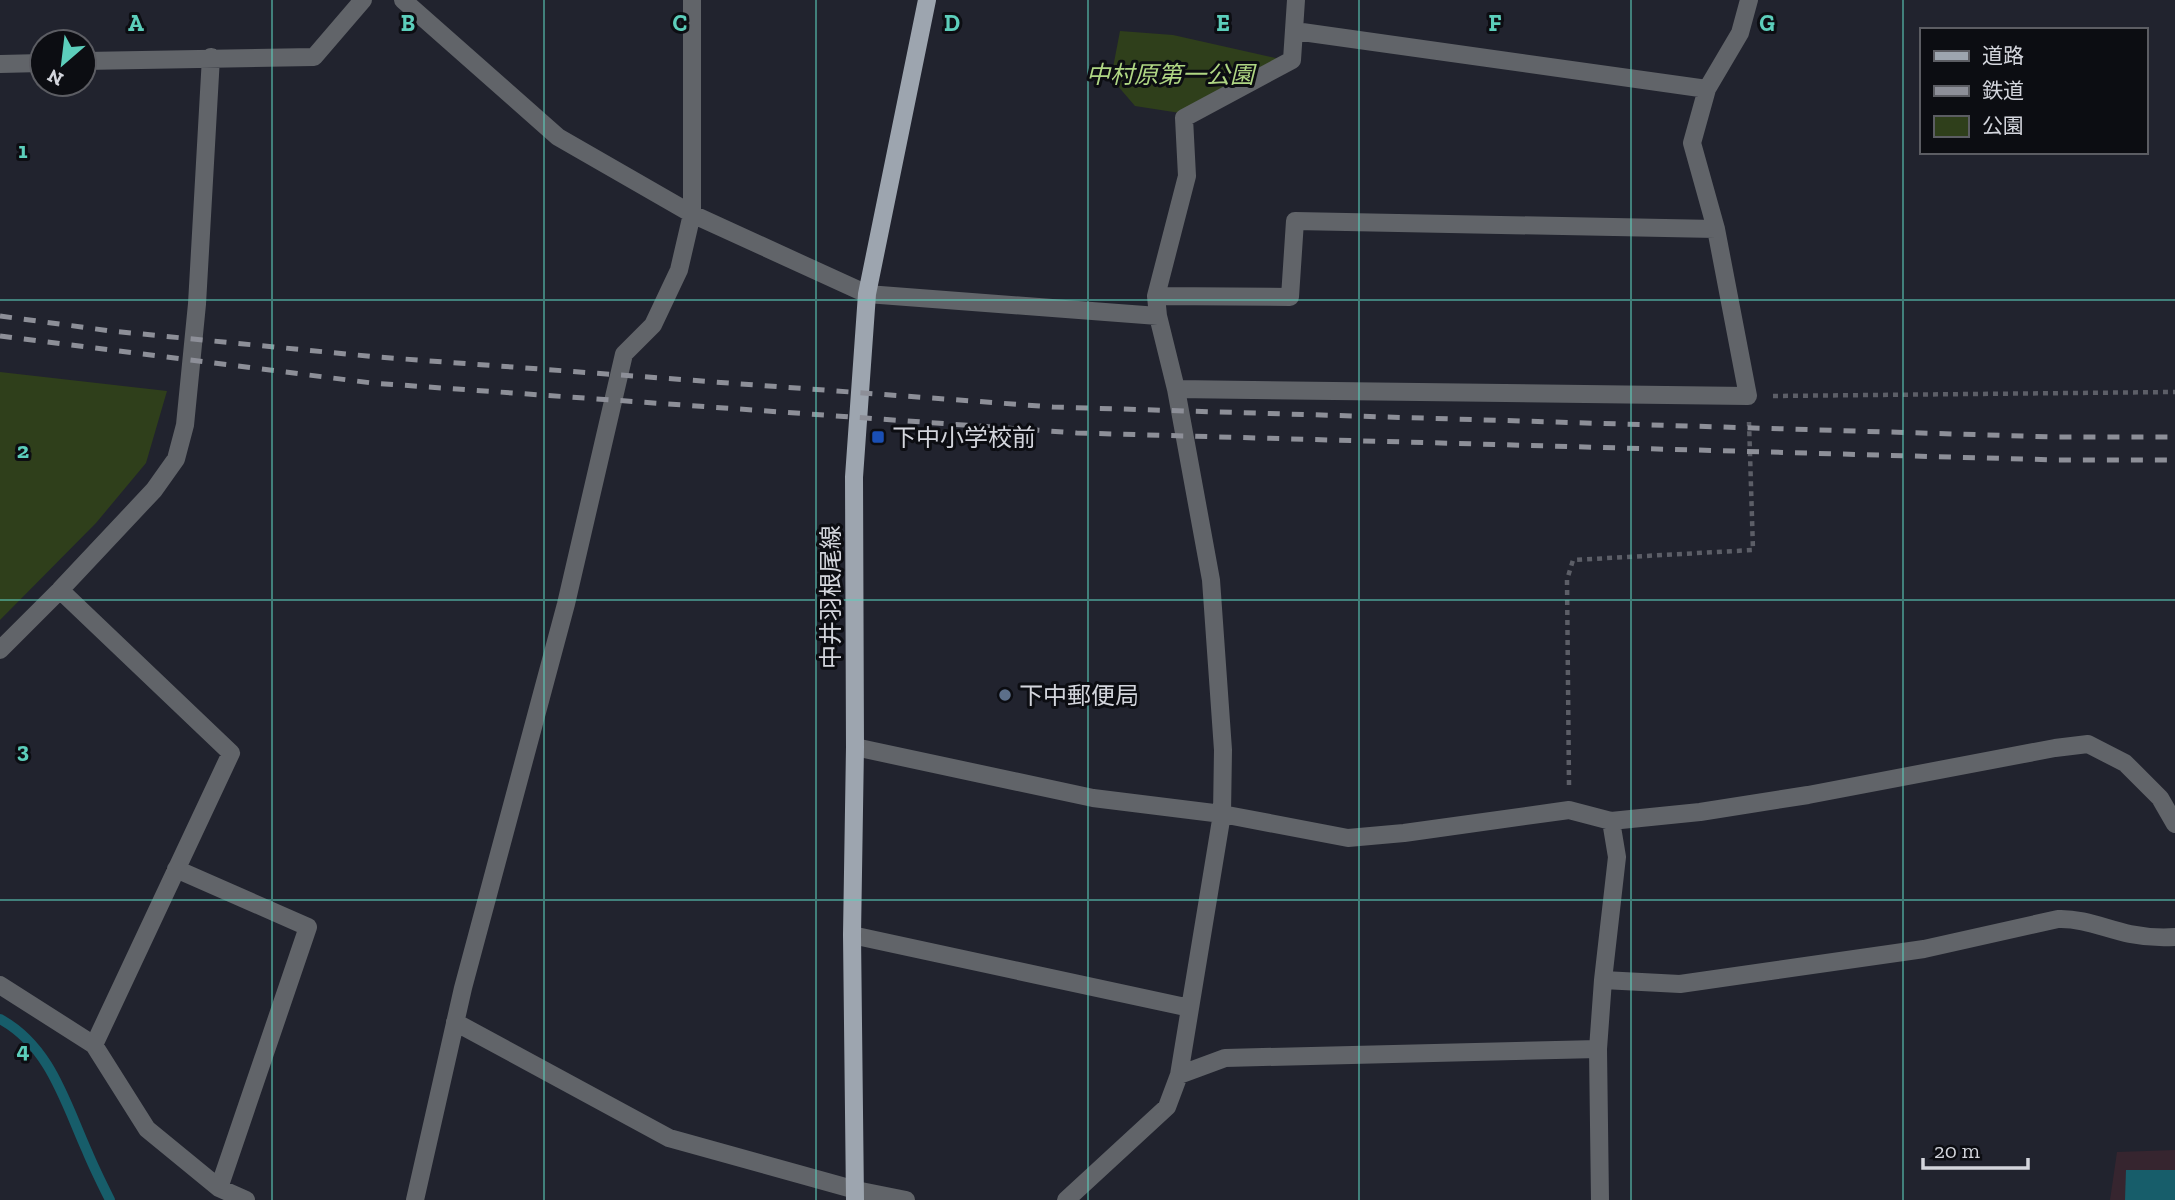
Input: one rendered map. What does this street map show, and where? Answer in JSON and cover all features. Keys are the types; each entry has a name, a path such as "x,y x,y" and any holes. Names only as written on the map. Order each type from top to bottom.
{"main road":[{"name":"中井羽根尾線","path":"855,1195 852,935 855,747 854,477 867,294 927,0"}],"street":[{"path":"98,61 314,57 363,0"},
{"path":"403,0 558,137 692,214 867,294 1158,316"},
{"path":"415,1200 466,975 566,604 624,354 653,325 679,270 692,214 692,0"},
{"path":"1066,1200 1167,1107 1179,1075 1222,814 1223,750 1210,580 1176,389 1158,316 1156,296 1187,176 1184,118 1292,60 1296,0"},
{"path":"1176,389 1748,396 1716,229 1692,143 1707,89 1740,33 1749,0"},
{"path":"1295,32 1707,89"},
{"path":"0,650 154,490 176,459 185,425 197,304 211,57"},
{"path":"0,64 28,63"},
{"path":"1156,296 1290,297 1295,221 1716,229"},
{"path":"60,590 231,753 94,1045"},
{"path":"855,747 1093,798 1222,814 1348,838 1569,810 1611,821 1700,812 2088,744 2125,762 2160,798 2175,824"},
{"path":"1600,1200 1598,1049 1616,857 1611,821"},
{"path":"176,869 309,927 219,1188"},
{"path":"1603,980 1680,984 1924,949 2058,919 2073,918 2129,934 2157,938 2175,937"},
{"path":"852,935 1190,1008"},
{"path":"0,985 94,1045 147,1129 219,1188 246,1200"},
{"path":"456,1022 669,1138 855,1195 906,1200"},
{"path":"1179,1075 1226,1058 1598,1049"}],"path":[{"path":"1569,810 1567,580 1573,560 1753,550 1748,396 2175,392"}],"shaded area":[{"path":"2175,1150 2175,1200 2110,1200 2117,1152"}],"green space":[{"name":"中村原第一公園","path":"1120,31 1173,35 1280,59 1180,113 1135,106 1111,78"},
{"path":"0,372 167,391 146,463 96,523 0,620"}],"water":[{"path":"2126,1170 2175,1170 2175,1200 2125,1200"}],"waterway":[{"path":"0,1019 17,1030 44,1060 63,1095 110,1200"}],"railway":[{"path":"0,316 111,331 377,357 1053,407 2055,437 2175,437"},
{"path":"0,336 372,383 1077,433 2058,460 2175,460"}],"place":[{"name":"下中小学校前","path":"878,437"},
{"name":"下中郵便局","path":"1005,695"}]}
